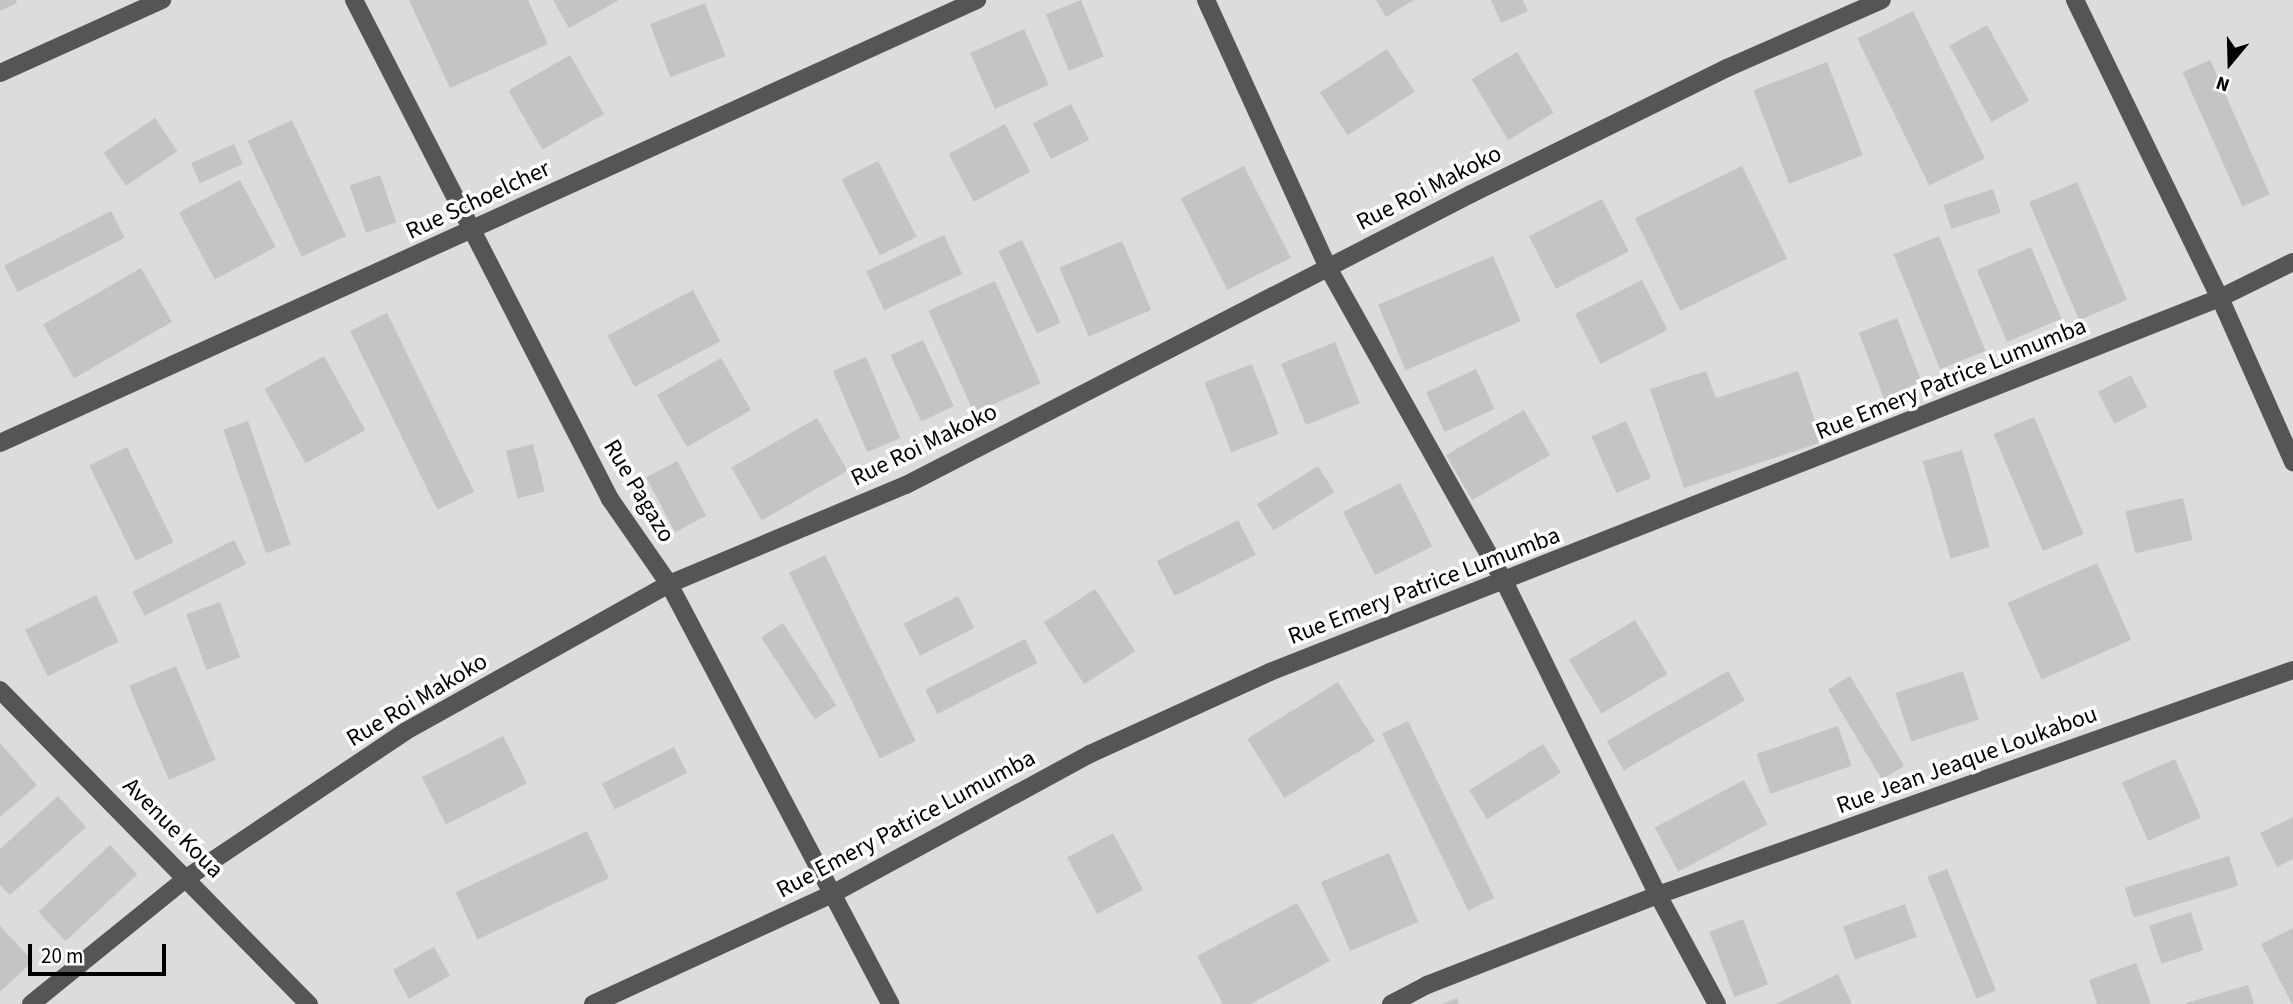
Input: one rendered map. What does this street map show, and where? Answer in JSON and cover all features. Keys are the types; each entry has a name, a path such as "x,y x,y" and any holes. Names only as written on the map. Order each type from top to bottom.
{"street":[{"path":"0,73 162,0"},
{"name":"Rue Pagazo","path":"354,0 610,499 669,584 834,893 890,1004"},
{"name":"Rue Schoelcher","path":"0,443 977,0"},
{"path":"1206,0 1327,267 1505,583 1658,895 1717,1004"},
{"name":"Rue Roi Makoko","path":"31,1004 188,877 407,732 669,584 905,485 1327,267 1727,68 1882,0"},
{"path":"2075,0 2220,298 2293,461"},
{"name":"Rue Emery Patrice Lumumba","path":"593,1004 834,893 1090,754 1270,671 1505,583 2220,298 2293,262"},
{"name":"Rue Jean Jeaque Loukabou","path":"1391,1004 1427,985 1658,895 2293,670"},
{"name":"Avenue Koua","path":"0,690 188,877 309,1004"}],"shaded area":[{"path":"0,0 2293,0 2293,1004 0,1004"}],"building":[{"path":"0,0 16,0 17,3 0,11"},
{"path":"409,0 528,0 548,44 450,88"},
{"path":"553,0 619,0 569,28"},
{"path":"1081,0 1104,57 1069,71 1046,14"},
{"path":"1376,0 1414,0 1386,17"},
{"path":"1491,0 1523,0 1528,11 1501,23"},
{"path":"705,3 725,56 670,77 650,24"},
{"path":"1913,11 1985,158 1929,186 1857,38"},
{"path":"1987,25 2029,101 1992,122 1949,46"},
{"path":"1024,29 1049,85 995,109 970,53"},
{"path":"1387,49 1415,92 1348,135 1320,93"},
{"path":"1517,52 1554,113 1508,140 1472,79"},
{"path":"570,55 604,114 543,149 509,91"},
{"path":"2210,60 2270,194 2242,206 2183,72"},
{"path":"1827,62 1863,155 1789,184 1753,90"},
{"path":"1071,104 1089,140 1051,159 1033,124"},
{"path":"155,118 177,151 126,186 104,153"},
{"path":"292,120 346,236 302,257 248,141"},
{"path":"1005,124 1030,172 974,202 948,154"},
{"path":"234,144 243,164 200,183 191,163"},
{"path":"878,161 917,237 880,255 841,180"},
{"path":"1244,166 1291,258 1227,290 1181,198"},
{"path":"1742,166 1787,259 1680,311 1635,218"},
{"path":"380,175 396,222 366,233 350,185"},
{"path":"240,180 276,247 215,279 179,212"},
{"path":"2077,182 2127,300 2079,320 2029,202"},
{"path":"1993,189 2001,213 1951,229 1944,205"},
{"path":"1602,199 1629,252 1556,289 1529,236"},
{"path":"111,211 125,238 18,292 4,265"},
{"path":"944,235 962,274 884,310 866,271"},
{"path":"1939,236 1985,351 1940,369 1894,254"},
{"path":"1022,240 1060,322 1037,333 998,251"},
{"path":"1122,241 1151,310 1089,337 1059,268"},
{"path":"2031,247 2061,319 2007,342 1977,270"},
{"path":"1493,256 1521,321 1406,370 1378,305"},
{"path":"141,268 172,322 74,378 43,324"},
{"path":"1642,280 1667,330 1601,364 1575,314"},
{"path":"995,281 1041,383 974,413 928,311"},
{"path":"693,290 720,341 635,387 607,336"},
{"path":"387,313 474,492 437,510 350,331"},
{"path":"1897,318 1924,387 1885,402 1859,333"},
{"path":"923,340 954,406 921,421 890,355"},
{"path":"1335,342 1360,403 1306,425 1281,364"},
{"path":"324,356 365,430 306,463 265,389"},
{"path":"866,357 900,438 867,452 833,371"},
{"path":"721,358 751,410 687,447 657,395"},
{"path":"1252,364 1279,434 1231,452 1204,382"},
{"path":"1476,369 1495,409 1445,432 1426,392"},
{"path":"1706,371 1716,398 1798,371 1822,442 1684,488 1650,389"},
{"path":"2131,375 2147,407 2114,424 2098,392"},
{"path":"1524,410 1550,455 1472,500 1446,455"},
{"path":"2034,417 2084,534 2043,551 1993,434"},
{"path":"817,418 848,471 762,520 731,468"},
{"path":"248,421 291,545 266,553 223,429"},
{"path":"1626,421 1651,478 1617,493 1591,436"},
{"path":"533,444 545,492 518,498 506,451"},
{"path":"127,447 173,542 136,561 89,465"},
{"path":"1962,450 1990,547 1950,558 1923,461"},
{"path":"677,461 706,516 675,532 646,477"},
{"path":"1318,466 1334,492 1273,530 1257,504"},
{"path":"1400,483 1432,546 1375,575 1343,512"},
{"path":"2183,498 2193,540 2135,553 2126,511"},
{"path":"1238,520 1256,555 1175,596 1157,561"},
{"path":"234,540 246,564 145,616 132,592"},
{"path":"825,555 916,741 880,759 789,573"},
{"path":"2097,563 2131,640 2042,680 2007,603"},
{"path":"1095,589 1135,651 1084,684 1044,622"},
{"path":"96,595 119,642 48,676 25,630"},
{"path":"958,596 974,628 920,656 904,624"},
{"path":"220,602 240,657 206,670 186,614"},
{"path":"1635,620 1667,674 1601,714 1569,660"},
{"path":"783,623 836,705 815,719 761,637"},
{"path":"1025,639 1037,663 937,714 925,690"},
{"path":"176,666 216,760 169,780 129,686"},
{"path":"1728,671 1745,700 1624,770 1607,741"},
{"path":"1963,671 1979,720 1911,741 1895,693"},
{"path":"1850,676 1904,766 1882,779 1828,689"},
{"path":"1338,682 1375,741 1284,798 1247,739"},
{"path":"1408,721 1494,898 1468,911 1382,734"},
{"path":"1838,726 1852,766 1770,794 1757,754"},
{"path":"503,736 527,783 446,825 422,777"},
{"path":"0,743 37,785 0,817"},
{"path":"1543,744 1561,773 1487,819 1469,790"},
{"path":"674,747 687,773 615,810 602,784"},
{"path":"2175,759 2201,817 2148,841 2122,783"},
{"path":"1744,780 1767,824 1678,872 1655,827"},
{"path":"58,796 86,827 10,895 0,885 0,849"},
{"path":"2293,817 2293,859 2277,867 2260,833"},
{"path":"587,831 609,878 478,939 456,892"},
{"path":"1113,833 1143,890 1097,914 1067,857"},
{"path":"110,845 137,874 66,941 38,912"},
{"path":"1389,853 1418,922 1350,951 1321,882"},
{"path":"2229,856 2238,886 2134,918 2125,888"},
{"path":"1947,869 1996,990 1977,998 1928,877"},
{"path":"1297,903 1330,961 1251,1004 1223,1004 1197,956"},
{"path":"1905,904 1917,937 1855,959 1843,927"},
{"path":"2191,912 2203,950 2162,964 2149,926"},
{"path":"1743,919 1768,984 1734,997 1709,932"},
{"path":"0,926 33,961 0,992"},
{"path":"2293,928 2293,1004 2292,1004 2261,944"},
{"path":"434,947 450,976 409,999 393,970"},
{"path":"2136,963 2151,1004 2097,1004 2089,980"},
{"path":"1838,974 1852,1004 1776,1004"},
{"path":"2248,985 2254,1004 2186,1004 2186,1003"},
{"path":"1457,998 1459,1004 1442,1004"}]}
